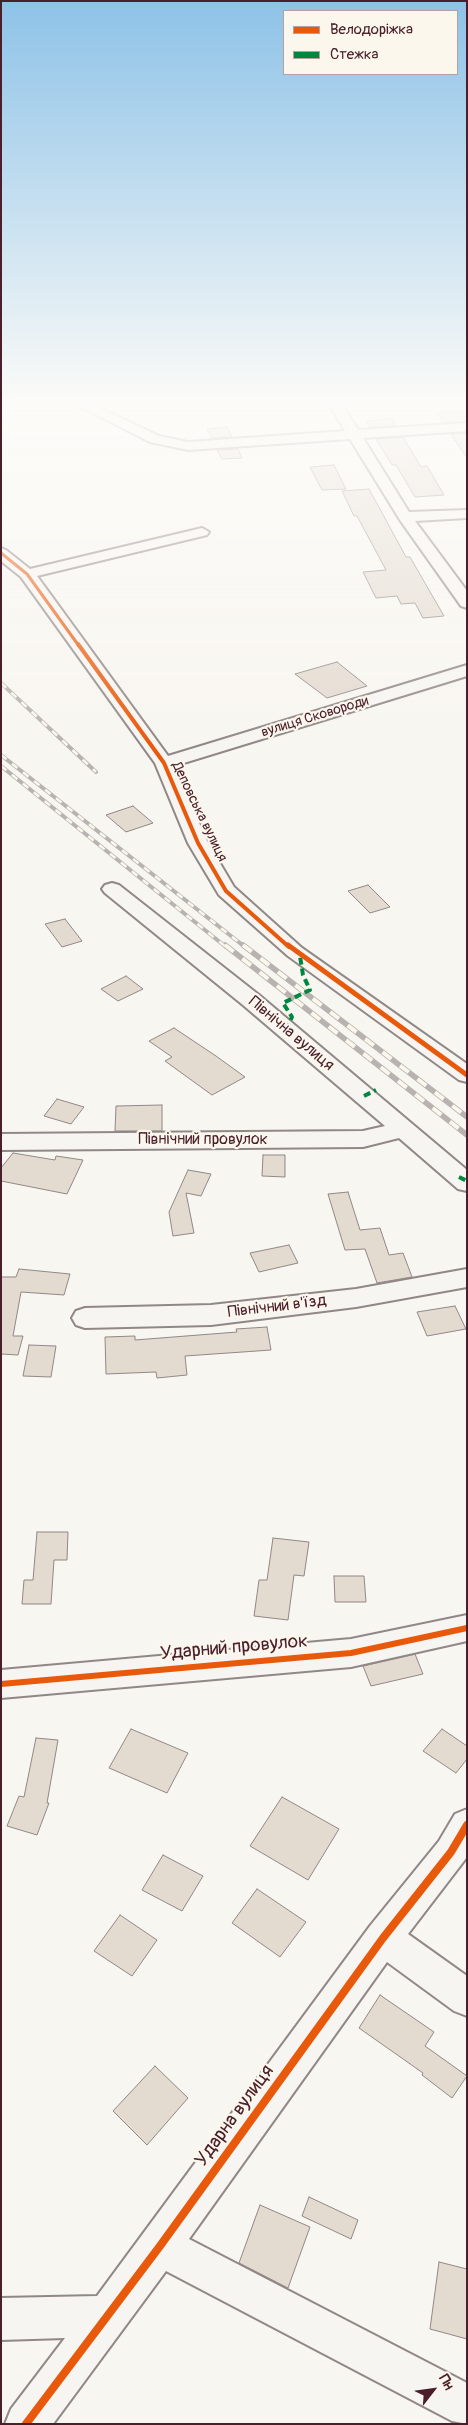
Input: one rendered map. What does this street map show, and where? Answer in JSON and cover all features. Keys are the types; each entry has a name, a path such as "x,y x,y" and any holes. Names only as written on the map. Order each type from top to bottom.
{"street":[{"path":"407,520 467,603"},
{"path":"27,574 202,532"},
{"name":"Деповська вулиця","path":"1,553 27,574 164,763 198,843 226,891 295,952 467,1075"},
{"name":"вулиця Сковороди","path":"164,763 467,670"},
{"name":"Північна вулиця","path":"112,889 251,1000 467,1183"},
{"name":"Північний провулок","path":"1,1142 363,1139 403,1129"},
{"name":"Північний в'їзд","path":"85,1318 211,1315 356,1298 467,1278"},
{"name":"Ударний провулок","path":"1,1684 351,1653 467,1628"},
{"name":"Ударна вулиця","path":"26,2424 160,2246 383,1938 452,1852 467,1825"},
{"path":"383,1938 467,1998"},
{"path":"160,2246 467,2406"},
{"path":"1,2319 108,2316"}],"building":[{"path":"359,520 386,520 406,557 410,557 444,616 423,618 415,603 401,604 397,596 376,598 363,572 386,570"},
{"path":"337,662 367,686 327,698 295,674"},
{"path":"133,806 153,823 126,832 106,815"},
{"path":"368,885 390,907 370,913 348,891"},
{"path":"65,919 82,941 62,947 45,924"},
{"path":"126,976 143,989 118,1001 101,989"},
{"path":"174,1028 245,1077 212,1095 165,1061 172,1057 149,1041"},
{"path":"57,1099 84,1107 71,1124 44,1116"},
{"path":"162,1105 162,1131 115,1131 116,1106"},
{"path":"13,1153 55,1160 56,1156 83,1160 67,1194 1,1181 1,1168"},
{"path":"263,1155 285,1155 285,1177 262,1176"},
{"path":"188,1170 211,1174 201,1196 186,1193 194,1233 173,1236 169,1212"},
{"path":"348,1192 360,1230 380,1228 389,1255 403,1253 412,1277 377,1283 365,1249 345,1250 328,1194"},
{"path":"289,1245 298,1263 259,1272 250,1253"},
{"path":"19,1269 70,1274 64,1295 21,1292 13,1336 23,1336 18,1355 1,1354 1,1277 16,1277"},
{"path":"455,1306 466,1329 427,1336 417,1312"},
{"path":"267,1327 271,1350 185,1356 187,1375 157,1378 156,1372 106,1374 105,1337 135,1336 135,1340 237,1332 236,1329"},
{"path":"29,1345 56,1346 51,1377 23,1376"},
{"path":"37,1532 68,1532 67,1560 54,1560 51,1604 22,1604 24,1580 33,1580"},
{"path":"273,1538 309,1542 304,1576 294,1575 288,1620 254,1616 259,1580 267,1580"},
{"path":"334,1576 364,1576 366,1602 335,1602"},
{"path":"415,1654 423,1674 371,1686 363,1666"},
{"path":"131,1729 188,1753 167,1793 109,1768"},
{"path":"442,1729 467,1746 467,1759 456,1773 423,1751"},
{"path":"36,1738 58,1740 47,1803 49,1803 37,1835 7,1826 19,1796 24,1797"},
{"path":"282,1797 339,1829 308,1880 250,1846"},
{"path":"163,1855 203,1876 182,1911 142,1890"},
{"path":"257,1889 306,1922 280,1957 232,1923"},
{"path":"120,1915 157,1940 132,1976 94,1951"},
{"path":"380,1995 434,2032 425,2046 467,2076 452,2098 422,2075 423,2073 359,2028"},
{"path":"155,2066 188,2098 147,2145 113,2111"},
{"path":"309,2197 358,2220 351,2239 302,2216"},
{"path":"260,2205 310,2227 288,2288 239,2263"},
{"path":"439,2262 467,2269 467,2339 430,2329"}],"railway":[{"path":"1,683 96,772"},
{"path":"1,755 245,947"},
{"path":"1,766 226,947"},
{"path":"225,945 467,1135"},
{"path":"243,945 467,1117"}],"marked path":[{"path":"286,1030 292,1017 283,1003 310,990 303,975 300,956"},
{"path":"364,1096 376,1090"},
{"path":"459,1177 467,1181"}],"cycle path":[{"path":"1,553 27,574 164,763 198,843 226,891 295,952 467,1075"},
{"path":"1,1684 351,1653 467,1628"},
{"path":"26,2424 160,2246 383,1938 451,1852 467,1825"}]}
